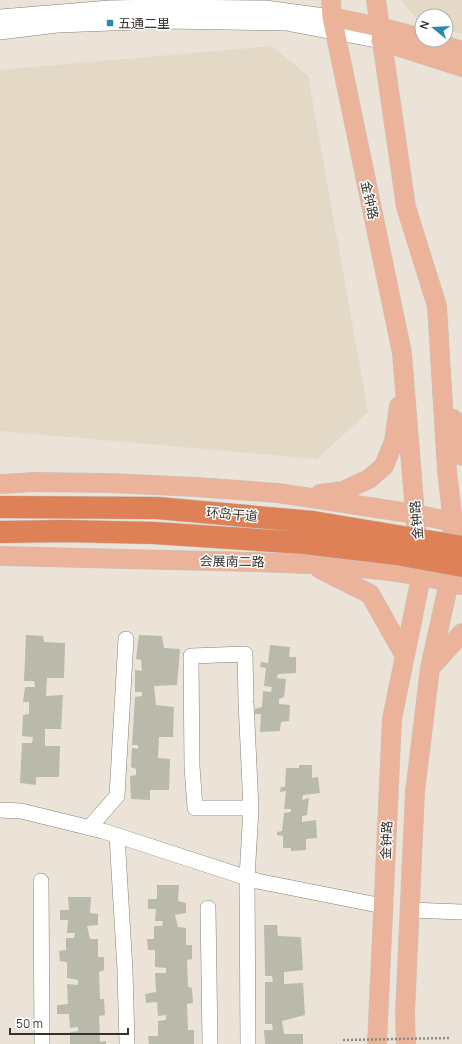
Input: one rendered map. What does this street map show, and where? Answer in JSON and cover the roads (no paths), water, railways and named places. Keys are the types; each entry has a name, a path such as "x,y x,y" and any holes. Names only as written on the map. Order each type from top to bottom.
{"highway":[{"name":"环岛干道","path":"0,507 157,508 313,522 462,547"},
{"name":"环岛干道","path":"0,532 65,531 154,533 304,543 396,554 458,578"}],"main road":[{"name":"金钟路","path":"376,0 406,206 437,306 448,471 458,523 458,578 430,668 415,792 405,1014 406,1044"},
{"name":"金钟路","path":"333,16 402,353 415,514 422,577 392,719 377,1044"},
{"path":"333,16 462,67"},
{"path":"380,34 414,37"},
{"path":"302,497 344,491 369,479 384,466 394,441 399,407 402,353"},
{"path":"440,365 462,456"},
{"path":"0,484 49,482 196,486 302,497 415,514 458,523"},
{"name":"会展南二路","path":"0,556 306,563 367,568 422,577 458,578"},
{"path":"306,563 333,574 370,594 405,656"},
{"path":"430,668 462,633"}],"street":[{"path":"0,17 110,8 164,7 265,8 333,16"},
{"path":"0,32 57,25 165,21 286,23 333,16"},
{"path":"89,828 117,796 126,639"},
{"path":"248,1044 247,878 251,808 245,654 191,656 194,808 251,808"},
{"path":"0,810 21,811 89,828 257,882 383,906"},
{"path":"117,836 125,970 127,1044"},
{"path":"41,881 42,1044"},
{"path":"208,908 210,1044"},
{"path":"409,910 462,912"}],"place":[{"name":"五通二里","path":"110,23"}]}
